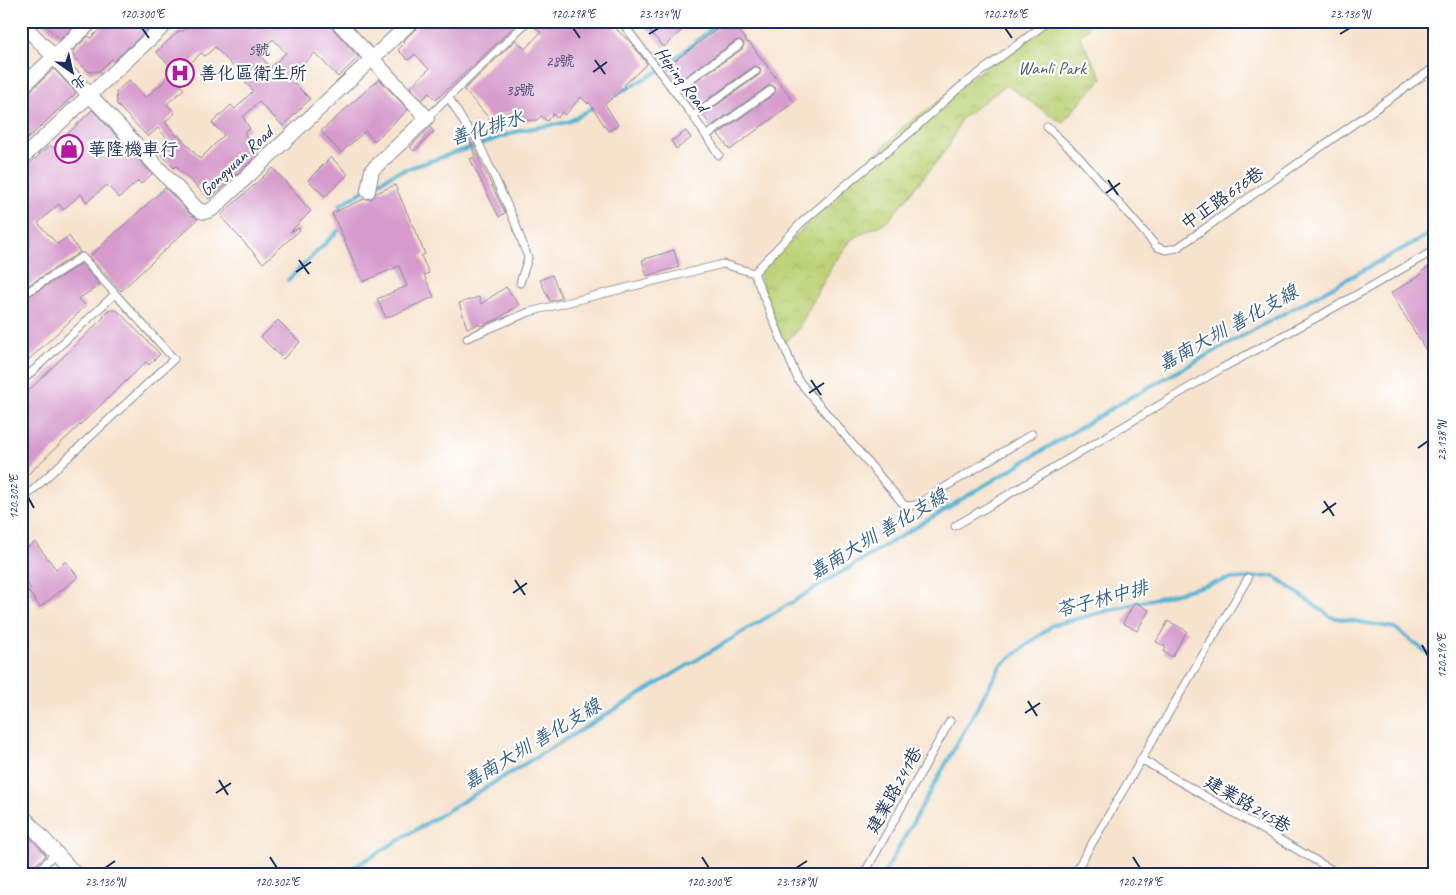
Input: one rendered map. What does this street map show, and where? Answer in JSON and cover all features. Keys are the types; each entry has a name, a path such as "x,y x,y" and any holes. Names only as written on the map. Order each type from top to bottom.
{"street":[{"path":"21,88 92,21"},
{"path":"21,159 169,21"},
{"path":"336,21 427,118 372,170 368,191"},
{"name":"Gongyuan Road","path":"90,95 196,208 207,212 215,208 412,21"},
{"path":"21,22 90,95"},
{"path":"21,814 75,874"}],"lane":[{"path":"427,118 528,21"},
{"name":"Heping Road","path":"620,21 674,90 719,155"},
{"path":"754,273 801,223 845,185 911,132 959,88 1049,21"},
{"path":"674,90 739,45"},
{"name":"中正路676巷","path":"1047,127 1079,157 1157,247 1166,250 1177,248 1435,67"},
{"path":"693,116 756,71"},
{"path":"706,136 771,90"},
{"path":"449,98 466,126 477,139 514,220 528,258 520,283"},
{"path":"955,526 1222,368 1314,320 1435,250"},
{"path":"21,296 82,257 174,359 22,498"},
{"path":"467,338 529,312 723,264 754,273"},
{"path":"754,273 798,380 905,506 916,505 1032,434"},
{"path":"21,382 116,294"},
{"path":"1074,874 1248,578"},
{"name":"建業路241巷","path":"864,874 950,721"},
{"name":"建業路245巷","path":"1142,759 1339,874"},
{"path":"34,874 56,853"}],"green space":[{"name":"Wanli Park","path":"1043,21 1094,21 1080,37 1102,78 1062,123 1006,85 961,119 949,146 888,221 852,239 832,266 797,331 781,346 759,273 901,129 1021,41"}],"building":[{"path":"41,21 70,21 75,25 62,38 56,36"},
{"path":"111,21 156,21 114,61 112,59 99,71 89,72 73,56 73,51 88,36 91,38 105,24 106,26"},
{"path":"194,21 328,21 331,27 359,57 338,77 315,53 288,77 310,99 283,126 259,102 243,117 250,129 244,132 256,157 209,199 159,152 171,142 158,128 148,137 117,105 116,92 129,80 146,98 171,75 184,89 167,104 175,113 165,122 177,136 200,159 224,135 212,123 231,105 235,109 253,91 244,81 246,80 215,47 205,56 201,53 179,74 156,52 180,30 182,32","holes":["273,39 286,53 271,67 258,54"]},
{"path":"421,21 520,21 436,100 429,93 423,99 420,98 410,87 429,69 415,54 408,60 398,50 405,43 403,41 418,27"},
{"path":"533,21 608,21 633,45 647,64 624,85 626,87 605,104 618,125 608,131 589,102 588,104 581,97 565,115 562,112 557,118 553,114 547,121 541,116 537,120 522,121 511,111 490,119 464,90 516,40 525,49 541,32 532,25"},
{"path":"640,21 691,21 664,47"},
{"path":"728,21 732,21 794,102 730,150 718,134 774,94 775,87 768,86 711,126 703,115 759,75 760,68 753,67 697,107 684,89 742,49 743,42 736,41 677,82 666,67"},
{"path":"54,69 75,94 21,145 21,97 27,94"},
{"path":"379,79 408,110 374,141 365,131 341,153 321,131"},
{"path":"92,110 152,174 141,184 138,181 119,198 107,185 87,202 81,194 63,210 59,204 38,223 57,244 69,236 80,252 21,290 21,172 50,145 53,148"},
{"path":"430,127 434,132 414,151 410,147"},
{"path":"686,131 691,138 676,149 671,141"},
{"path":"469,138 505,213 499,217 470,159 475,157"},
{"path":"331,157 348,174 325,197 308,180"},
{"path":"273,168 311,211 290,232 299,228 300,230 263,263 220,216"},
{"path":"395,185 425,254 421,256 429,273 424,275 434,297 386,318 377,299 407,286 399,266 363,282 332,213 364,199 371,199 376,193"},
{"path":"165,188 190,214 198,219 121,291 89,257"},
{"path":"674,250 679,267 647,276 642,260"},
{"path":"1435,263 1435,365 1391,293 1422,274 1421,272"},
{"path":"81,264 100,285 78,299 86,306 21,367 21,301"},
{"path":"552,275 562,298 550,301 540,280"},
{"path":"506,287 519,305 498,319 480,326 479,324 467,328 459,303 479,297 481,304"},
{"path":"108,310 117,310 160,354 149,365 146,362 21,481 21,398 104,317 103,315"},
{"path":"278,320 300,342 283,359 261,337"},
{"path":"21,538 28,547 35,542 56,569 66,561 78,577 40,607 28,591 31,589 21,577"},
{"path":"1135,602 1149,610 1137,631 1123,623"},
{"path":"1168,621 1187,631 1172,657 1164,652 1166,647 1156,642"},
{"path":"21,827 46,855 30,870 29,874 24,874 21,871"}],"waterway":[{"name":"善化排水","path":"615,95 659,71 722,21"},
{"name":"善化排水","path":"373,186 395,173 522,130 568,122 596,106"},
{"name":"善化排水","path":"340,214 340,205 365,190"},
{"name":"善化排水","path":"288,280 341,228"},
{"name":"嘉南大圳 善化支線","path":"343,874 1129,398 1435,231"},
{"name":"苓子林中排","path":"884,874 1001,665 1053,625 1230,579 1274,576 1331,617 1395,628 1435,659"}],"place":[{"name":"善化區衛生所","path":"180,73"},
{"name":"華隆機車行","path":"69,149"}]}
